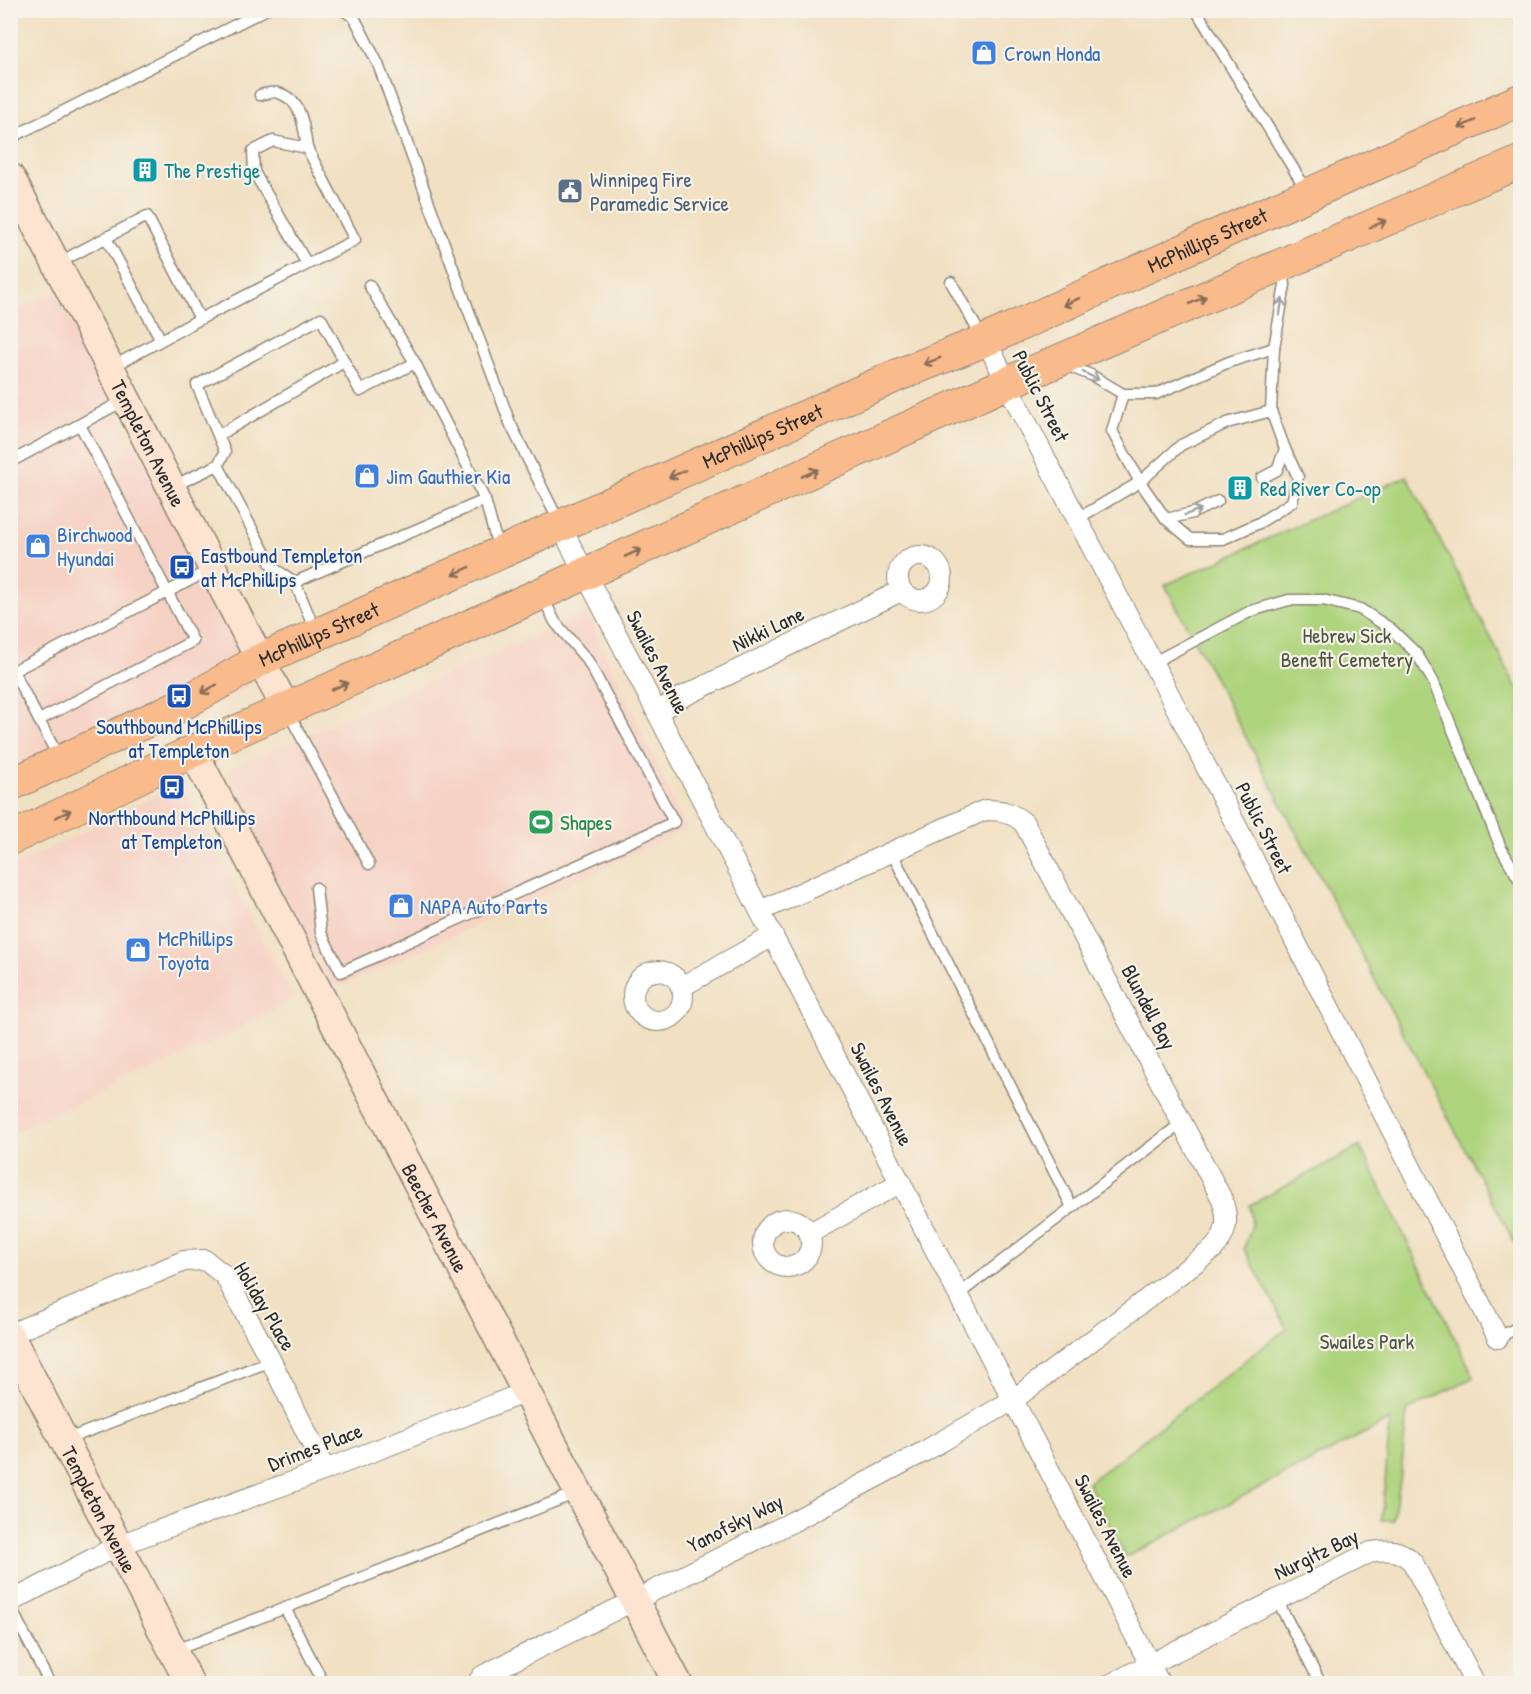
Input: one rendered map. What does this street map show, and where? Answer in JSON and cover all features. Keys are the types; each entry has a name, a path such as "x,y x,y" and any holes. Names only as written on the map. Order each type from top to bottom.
{"main road":[{"name":"McPhillips Street","path":"10,785 179,706 260,660 898,375 986,340 1521,100"},
{"path":"10,839 193,751 1007,383 1521,162"}],"street":[{"name":"Templeton Avenue","path":"10,177 58,264 125,400 287,710"},
{"name":"Public Street","path":"986,340 1498,1338"},
{"name":"Swailes Avenue","path":"561,527 1161,1683"},
{"name":"Nikki Lane","path":"657,712 690,693 901,591"},
{"name":"Beecher Avenue","path":"193,751 678,1683"},
{"name":"Blundell Bay","path":"760,911 985,810 1003,810 1015,815 1024,823 1183,1122 1227,1212 1227,1229 1222,1240 1013,1400"},
{"path":"681,987 773,936"},
{"path":"810,1233 901,1182"},
{"name":"Holiday Place","path":"10,1335 184,1261 205,1260 225,1276 271,1361 325,1470"},
{"name":"Templeton Avenue","path":"10,1335 190,1683"},
{"name":"Drimes Place","path":"10,1602 119,1545 325,1470 526,1392"},
{"name":"Yanofsky Way","path":"477,1683 482,1676 635,1601 915,1456 1013,1400"},
{"name":"Nurgitz Bay","path":"1111,1683 1371,1552 1386,1549 1405,1554 1413,1563 1475,1683"}],"lane":[{"path":"10,138 265,10"},
{"path":"343,10 354,17 378,64 510,423 561,527"},
{"path":"1196,10 1308,194"},
{"path":"109,368 354,240 307,148 303,121 294,101 277,92 260,95"},
{"path":"307,148 273,141 253,151 254,172 307,264"},
{"path":"58,264 147,216 200,320"},
{"path":"106,238 161,340"},
{"path":"1123,394 1112,431 1140,482 1166,519 1190,539 1223,538 1259,523 1292,502 1298,477 1271,411 1274,348 1285,285 1283,265"},
{"path":"951,282 976,327 986,340"},
{"path":"369,285 415,363 485,500 500,554"},
{"path":"171,487 218,465 225,452 197,385 321,318 360,391 415,363"},
{"path":"1057,362 1091,375 1123,394 1156,394 1229,362 1274,348"},
{"path":"219,435 344,362"},
{"path":"10,462 125,400"},
{"path":"1077,519 1140,482 1181,445 1227,423 1271,411"},
{"path":"39,720 193,641 80,424"},
{"path":"1262,478 1277,470 1285,449"},
{"path":"218,465 273,568 295,582 317,635"},
{"path":"295,582 485,500"},
{"path":"1166,519 1193,513 1218,501"},
{"path":"61,762 12,668 212,568"},
{"path":"316,888 321,933 341,972 674,822 588,661 555,622 542,594"},
{"path":"1152,663 1251,611 1289,600 1323,600 1360,609 1391,629 1417,654 1437,691 1501,848 1521,881"},
{"path":"287,710 369,864"},
{"path":"891,851 1072,1207"},
{"path":"959,1294 1183,1122"},
{"path":"1498,1338 1521,1326"},
{"path":"65,1440 271,1361"},
{"path":"173,1651 579,1492"},
{"path":"1277,1600 1321,1683"},
{"path":"285,1608 324,1683"},
{"path":"10,1611 15,1616 50,1683"}],"shaded area":[{"path":"55,291 246,662 251,677 246,690 11,797 10,312"},
{"path":"587,613 687,830 344,985 332,986 234,798 229,778 231,768"},
{"path":"182,784 293,998 220,1039 11,1134 11,867"}],"green space":[{"name":"Hebrew Sick Benefit Cemetery","path":"1407,476 1520,694 1520,1253 1165,585"},
{"name":"Swailes Park","path":"1360,1146 1474,1377 1407,1411 1401,1475 1393,1520 1382,1520 1390,1420 1126,1557 1088,1483 1287,1328 1244,1249 1252,1225 1250,1205"}],"place":[{"name":"Crown Honda","path":"984,53"},
{"name":"The Prestige","path":"145,170"},
{"name":"Winnipeg Fire Paramedic Service","path":"570,191"},
{"name":"Jim Gauthier Kia","path":"367,476"},
{"name":"Red River Co-op","path":"1240,488"},
{"name":"Birchwood Hyundai","path":"38,546"},
{"name":"Eastbound Templeton at McPhillips","path":"182,567"},
{"name":"Southbound McPhillips at Templeton","path":"179,696"},
{"name":"Northbound McPhillips at Templeton","path":"172,787"},
{"name":"Shapes","path":"541,822"},
{"name":"NAPA Auto Parts","path":"401,906"},
{"name":"McPhillips Toyota","path":"138,950"}]}
